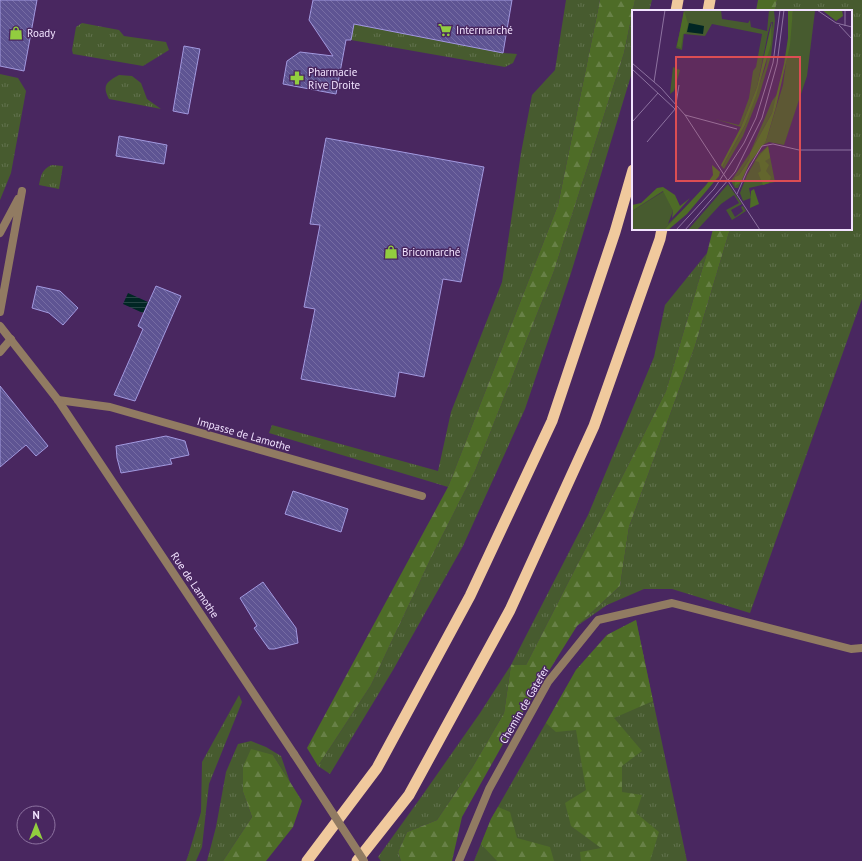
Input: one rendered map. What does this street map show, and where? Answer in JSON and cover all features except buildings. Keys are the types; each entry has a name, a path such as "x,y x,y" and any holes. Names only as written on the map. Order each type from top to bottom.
{"highway":[{"path":"676,10 678,0"},
{"path":"708,10 710,0"},
{"path":"307,861 377,768 470,596 552,421 632,173"},
{"path":"357,861 409,795 510,610 594,426 660,239 662,230"}],"street":[{"path":"0,233 22,191 0,312"},
{"name":"Rue de Lamothe","path":"0,326 58,400 364,861"},
{"path":"0,352 11,340"},
{"name":"Impasse de Lamothe","path":"58,400 110,407 422,496"},
{"name":"Chemin de Gatefer","path":"460,861 489,789 548,682 598,620 672,603 851,649 862,648"}],"green space":[{"path":"566,0 600,0 558,205 448,487 269,433 272,425 438,471 451,412 502,282 521,153 532,95 555,70"},
{"path":"600,0 635,0 624,53 554,271 475,471 431,558 371,685 318,766 307,748 448,487 558,205"},
{"path":"635,0 652,0 649,10 633,10"},
{"path":"758,0 777,0 775,10 756,10"},
{"path":"777,0 862,0 862,299 750,613 672,589 644,589 607,605 577,626 620,586 629,527 695,346 730,230 852,230 852,10 775,10"},
{"path":"632,14 632,72 571,273 525,409 463,546 393,670 330,774 318,766 371,685 431,558 475,471 554,271 624,53"},
{"path":"82,23 119,30 124,36 166,42 169,50 143,66 73,54 72,50 76,27"},
{"path":"354,24 503,53 517,54 513,63 505,67 351,40"},
{"path":"0,74 18,78 26,91 11,173 0,200"},
{"path":"119,75 132,76 141,83 147,99 161,109 109,99 106,91 106,85"},
{"path":"52,165 63,166 59,189 39,185 42,173 46,168"},
{"path":"713,230 730,230 695,346 629,527 620,586 577,626 503,744 462,817 452,861 401,861 398,852 407,832 437,820 472,768 504,713 511,665 526,665 666,391"},
{"path":"707,253 666,391 526,665 511,665 588,515 654,357 665,305"},
{"path":"636,620 687,861 474,861 491,819 576,670 607,635"},
{"path":"636,620 653,701 614,718 642,751 622,766 622,792 642,795 636,813 659,832 650,861 581,861 580,852 601,848 571,826 565,803 586,790 576,730 556,732 546,723 576,670 607,635"},
{"path":"511,665 504,713 472,768 437,820 407,832 398,852 401,861 381,861 378,857 480,713"},
{"path":"239,695 242,702 209,784 202,847 196,861 186,861 201,812 202,762"},
{"path":"251,741 266,747 281,756 290,782 273,755 243,792 252,817 223,861 207,861 216,827 226,772 238,744"},
{"path":"251,749 273,755 302,801 293,827 266,861 223,861 252,817 243,792 243,767"},
{"path":"498,807 510,812 517,838 550,847 554,861 497,861 481,844 491,819"}],"shaded area":[{"path":"128,293 148,302 143,313 123,304"}],"place":[{"name":"Intermarché","path":"445,30"},
{"name":"Roady","path":"16,33"},
{"name":"Pharmacie Rive Droite","path":"297,78"},
{"name":"Bricomarché","path":"391,252"}]}
